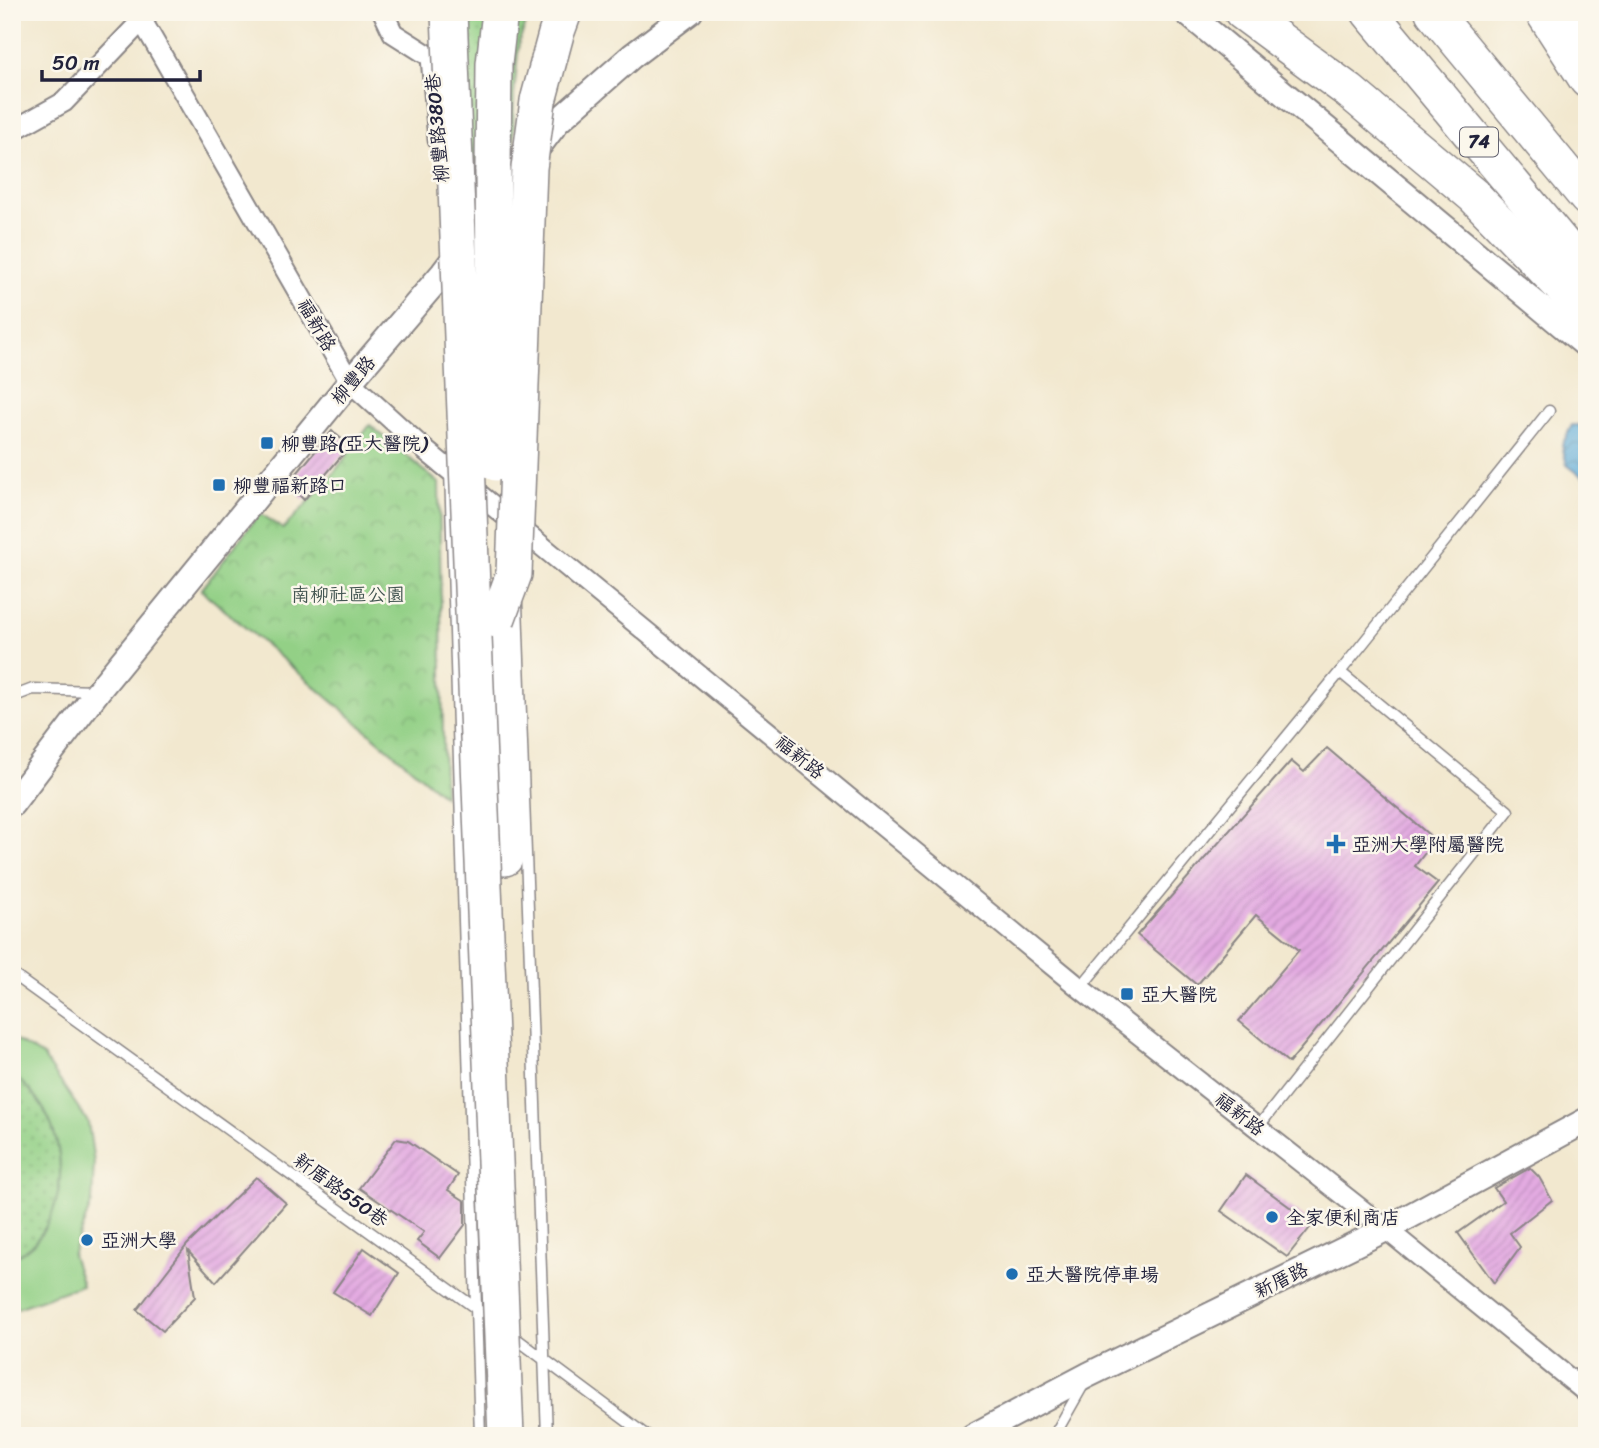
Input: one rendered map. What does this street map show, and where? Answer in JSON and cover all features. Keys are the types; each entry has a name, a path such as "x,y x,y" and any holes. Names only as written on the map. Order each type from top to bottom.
{"highway":[{"path":"449,12 506,1436"},
{"path":"500,12 494,64 493,171 497,620 525,1436"},
{"path":"497,620 514,574 529,168 538,101 564,12"},
{"path":"1242,12 1349,91 1474,196 1587,313"},
{"path":"1272,12 1349,91"},
{"name":"74","path":"1369,12 1587,273"},
{"name":"74","path":"1433,12 1587,198"},
{"path":"1552,16 1587,80"}],"street":[{"name":"柳豐路380巷","path":"383,12 393,33 431,57 449,273"},
{"name":"柳豐路","path":"12,804 98,691 351,383 449,273 557,122 632,56 690,12"},
{"path":"1186,12 1587,345"},
{"path":"12,131 64,102 143,15"},
{"name":"福新路","path":"143,15 351,383 450,463 514,522 1080,988 1386,1229 1587,1393"},
{"path":"1552,16 1587,38"},
{"name":"新厝路","path":"973,1436 1088,1375 1386,1229 1587,1120"}],"lane":[{"path":"524,166 514,522 547,1436"},
{"path":"1080,988 1340,672 1549,411"},
{"path":"450,463 480,1436"},
{"path":"1258,1127 1508,811 1340,672"},
{"path":"12,697 33,689 98,691"},
{"name":"新厝路550巷","path":"12,974 478,1310 647,1436"},
{"path":"1054,1436 1068,1416 1088,1375"}],"green space":[{"path":"469,12 531,12 519,41 514,95 513,163 451,226 439,52 470,48"},
{"name":"南柳社區公園","path":"370,425 439,483 444,796 201,590 260,513 283,529 326,483"},
{"path":"12,1038 43,1056 88,1122 94,1162 92,1202 72,1255 82,1285 12,1310 12,1260 34,1243 48,1223 60,1178 54,1131 44,1109 30,1090 12,1075"},
{"path":"12,1075 30,1090 44,1109 54,1131 60,1178 48,1223 34,1243 12,1260"}],"water":[{"path":"1572,425 1587,425 1587,480 1567,465 1562,445"}],"building":[{"path":"332,431 350,446 304,500 288,484"},
{"name":"亞洲大學附屬醫院","path":"1327,748 1435,840 1415,866 1438,883 1289,1063 1239,1021 1299,950 1256,915 1197,985 1137,935 1291,761 1304,772"},
{"path":"396,1139 408,1141 458,1175 448,1190 465,1201 465,1225 440,1258 417,1241 424,1232 359,1188"},
{"path":"1530,1168 1539,1177 1552,1200 1510,1233 1520,1247 1494,1283 1458,1233 1503,1201 1494,1188"},
{"path":"1246,1175 1313,1224 1287,1257 1221,1211"},
{"path":"256,1177 286,1203 216,1282 188,1251 195,1297 163,1331 137,1310 187,1245"},
{"path":"364,1248 399,1273 372,1316 333,1292"}],"place":[{"name":"柳豐路(亞大醫院)","path":"267,443"},
{"name":"柳豐福新路口","path":"219,485"},
{"name":"亞洲大學附屬醫院","path":"1336,844"},
{"name":"亞大醫院","path":"1127,994"},
{"name":"全家便利商店","path":"1272,1217"},
{"name":"亞洲大學","path":"87,1240"},
{"name":"亞大醫院停車場","path":"1012,1274"}]}
